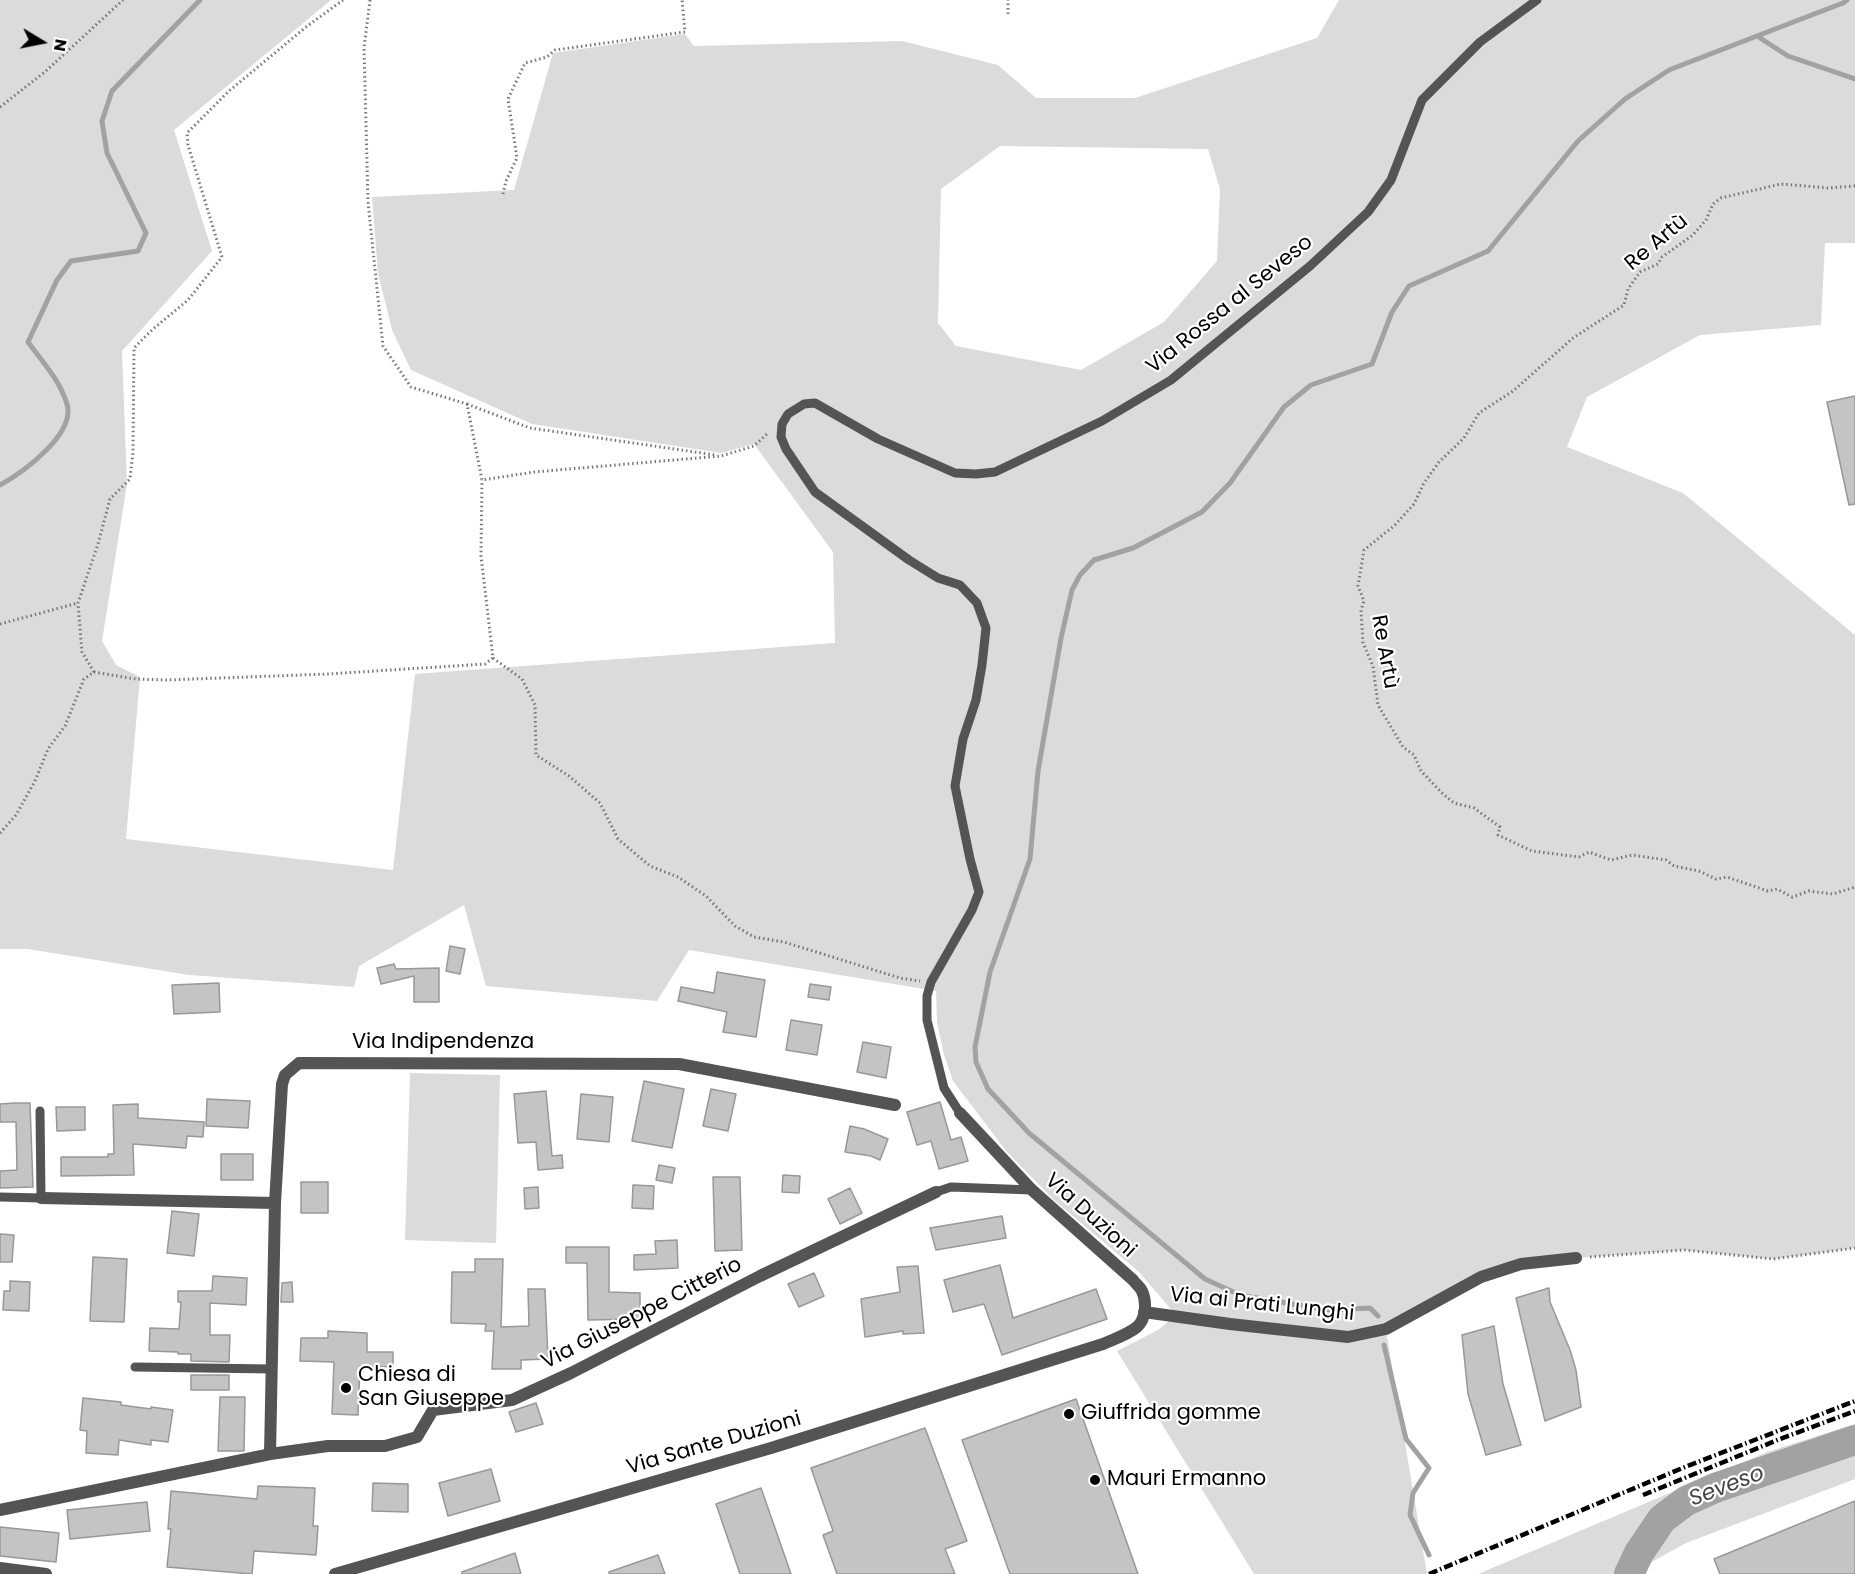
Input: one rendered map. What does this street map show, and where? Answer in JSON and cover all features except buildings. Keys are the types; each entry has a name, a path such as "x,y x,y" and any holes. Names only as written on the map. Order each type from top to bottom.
{"street":[{"name":"Via Indipendenza","path":"270,1454 275,1203 282,1084 285,1075 299,1063 679,1064 895,1105"},
{"name":"Via Duzioni","path":"960,1113 1032,1190 1133,1280 1142,1290 1144,1312"},
{"name":"Via Giuseppe Citterio","path":"270,1454 328,1446 385,1446 417,1437 433,1410 512,1400 571,1373 760,1276 936,1192"},
{"path":"41,1197 275,1203"},
{"name":"Via ai Prati Lunghi","path":"1144,1312 1348,1337 1386,1329 1481,1277 1521,1264 1576,1258"},
{"name":"Via Sante Duzioni","path":"335,1574 771,1448 1103,1344 1137,1327 1143,1320 1144,1312"},
{"path":"0,1510 270,1454"},
{"path":"0,1568 46,1574"}],"lane":[{"name":"Via Rossa al Seveso","path":"782,424 788,414 795,409 804,404 815,403 878,439 955,473 976,474 995,472 1102,421 1171,380 1310,266 1368,212 1391,180 1422,100 1480,42 1537,0"},
{"path":"782,424 781,437 786,449 815,492 909,560 938,578 960,585 977,603 986,628 976,700 963,739 955,786 979,892 972,910 931,982 927,996 927,1020 944,1088 960,1113"},
{"path":"0,1197 41,1197 40,1111"},
{"name":"Via Giuseppe Citterio","path":"936,1192 951,1187 1032,1190"},
{"path":"135,1367 272,1369"}],"path":[{"path":"0,107 46,72 123,0"},
{"path":"94,672 82,652 78,603 110,499 130,478 134,348 188,300 222,257 188,145 187,133 229,91 306,27 343,0"},
{"path":"370,0 364,48 368,202 383,346 411,387 467,404 530,428 721,456"},
{"path":"503,194 506,181 518,158 508,99 525,63 547,57 555,50 685,32 682,0"},
{"path":"1008,0 1008,14"},
{"name":"Re Artù","path":"1855,186 1828,188 1781,184 1721,198 1713,204 1706,220 1693,235 1662,257 1658,264 1640,272 1628,289 1624,305 1573,338 1513,391 1479,413 1464,438 1439,462 1424,483 1414,504 1395,525 1364,550 1358,586 1364,601 1361,610 1363,643 1373,666 1378,705 1403,747 1414,755 1421,771 1454,803 1474,808 1500,827 1498,835 1532,851 1579,857 1589,852 1611,860 1632,855 1666,860 1674,866 1699,871 1716,879 1727,877 1768,891 1777,889 1792,897 1809,891 1833,894 1855,887"},
{"path":"467,404 482,480 481,556 493,658 522,680 535,705 536,755 569,776 600,803 618,839 650,866 678,877 706,896 735,926 754,937 784,942 900,978 931,982"},
{"path":"482,480 534,472 721,456 754,446 771,430 782,424"},
{"path":"0,624 78,603"},
{"path":"0,833 16,815 35,781 48,749 65,726 84,679 94,672 136,680 328,674 485,664 493,658"},
{"path":"1576,1258 1684,1250 1773,1259 1855,1248"}],"shaded area":[{"path":"0,0 331,0 174,130 212,251 122,351 127,484 102,641 116,665 140,677 126,839 393,870 415,674 835,643 833,552 754,444 721,453 532,424 411,370 392,330 378,273 372,197 514,190 553,53 685,34 694,46 902,41 998,65 1036,98 1135,98 1317,38 1339,0 1855,0 1855,243 1825,243 1821,325 1700,335 1587,397 1567,447 1683,493 1855,635 1855,1248 1773,1259 1684,1250 1521,1264 1386,1330 1427,1574 1254,1574 1117,1351 1158,1330 1176,1315 1139,1272 1054,1200 1007,1152 953,1081 944,1055 937,1022 936,991 689,950 657,1001 486,986 464,905 359,966 354,987 189,975 28,949 0,949","holes":["1000,146 1208,149 1220,189 1217,261 1164,322 1081,370 956,346 938,323 941,189"]},
{"path":"410,1073 500,1075 496,1243 405,1240"},
{"path":"1855,1424 1855,1479 1686,1543 1630,1574 1478,1574 1767,1452"}],"waterway":[{"path":"0,485 21,472 56,440 68,416 67,404 60,387 28,342 57,280 71,261 138,251 146,233 107,153 102,121 112,91 200,0"},
{"path":"1847,0 1757,36 1788,56 1855,79"},
{"path":"1378,1316 1370,1308 1330,1310 1240,1295 1205,1279 1029,1133 988,1089 976,1062 975,1047 990,972 1030,859 1038,771 1061,638 1072,590 1080,575 1094,560 1133,548 1202,512 1230,483 1284,407 1311,385 1372,364 1392,312 1409,286 1488,251 1578,141 1625,99 1669,70 1757,36"},
{"path":"1384,1345 1406,1439 1429,1468 1413,1493 1410,1515 1429,1555"},
{"name":"Seveso","path":"1629,1574 1639,1553 1662,1519 1686,1501 1715,1488 1855,1440"}],"railway":[{"path":"1429,1574 1685,1467 1855,1401"},
{"path":"1643,1495 1855,1411"}],"place":[{"name":"Chiesa di San Giuseppe","path":"346,1388"},
{"name":"Giuffrida gomme","path":"1069,1414"},
{"name":"Mauri Ermanno","path":"1095,1480"}]}
